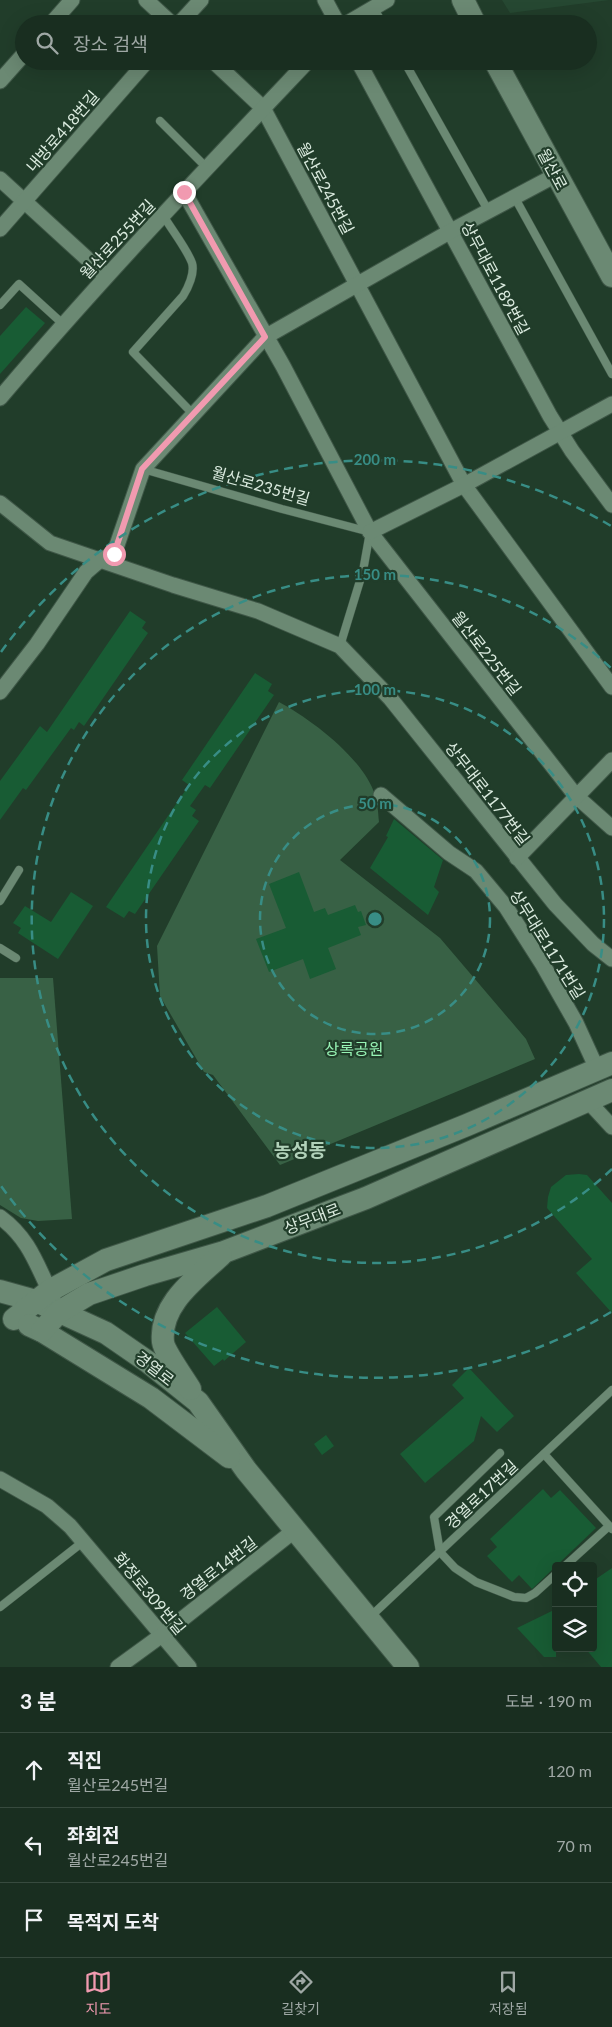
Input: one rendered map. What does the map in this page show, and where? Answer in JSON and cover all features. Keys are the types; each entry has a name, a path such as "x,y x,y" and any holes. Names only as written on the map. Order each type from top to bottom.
{"street":[{"path":"59,15 72,0"},
{"path":"146,0 162,15"},
{"path":"187,15 201,0"},
{"path":"325,0 333,15"},
{"path":"463,0 470,15"},
{"path":"361,15 380,4"},
{"path":"0,81 15,64"},
{"name":"내방로418번길","path":"0,229 138,70"},
{"path":"223,70 263,108"},
{"name":"월산로255번길","path":"0,398 63,324 164,215 206,166 299,70"},
{"name":"상무대로1189번길","path":"363,70 560,433 612,505"},
{"name":"월산로","path":"500,70 612,276"},
{"name":"월산로245번길","path":"263,108 358,284"},
{"path":"0,692 37,644 86,572 100,560 114,554 142,469 265,337 450,231 556,175"},
{"path":"0,179 106,276"},
{"path":"184,192 370,532 464,485 612,404"},
{"path":"358,284 464,485 612,687"},
{"name":"상무대로1177번길","path":"0,503 50,542 258,611 340,646 390,698 554,904 576,928 612,959"},
{"name":"월산로225번길","path":"370,532 576,796 612,828"},
{"path":"517,858 612,760"},
{"name":"상무대로1171번길","path":"381,795 449,853 476,871 506,906 544,964 576,1023 604,1066"},
{"name":"상무대로","path":"7,1317 106,1260 267,1206 467,1125 604,1066"},
{"name":"상무대로","path":"7,1317 42,1331 59,1312 89,1294 145,1275 224,1252 366,1198 612,1090"},
{"path":"588,1101 612,1127"},
{"path":"0,1217 16,1230 29,1247 43,1296 0,1291"},
{"path":"198,1402 163,1343 166,1314 184,1290 224,1252"},
{"name":"경열로","path":"43,1296 59,1312 106,1333 148,1362 198,1402 246,1470 408,1667"},
{"name":"경열로","path":"42,1331 151,1398 246,1470"},
{"name":"화정로309번길","path":"0,1479 48,1506 84,1541 189,1667"},
{"name":"경열로14번길","path":"118,1667 162,1635 295,1530"}],"lane":[{"path":"409,70 489,212"},
{"path":"160,122 206,166"},
{"path":"515,198 612,374"},
{"path":"164,215 192,264 191,277 183,296 133,352 193,414"},
{"path":"0,305 19,284 63,324"},
{"name":"월산로235번길","path":"142,469 282,510 370,532"},
{"path":"340,646 363,571 370,532"},
{"path":"0,901 19,870"},
{"path":"0,948 16,958"},
{"name":"경열로17번길","path":"369,1619 612,1390"},
{"path":"500,1453 434,1517 440,1552 469,1579 520,1598 531,1596 552,1578"},
{"path":"544,1454 610,1528 570,1562"},
{"path":"0,1607 84,1541"}],"shaded area":[{"path":"502,0 609,0 510,13"}],"green space":[{"name":"상록공원","path":"279,702 321,729 335,741 360,768 369,781 375,795 379,822 340,860 440,938 526,1039 535,1059 280,1165 213,1075 204,1072 160,996 157,946"},
{"path":"0,978 53,978 72,1219 38,1221 21,1218 0,1205"}],"building":[{"path":"26,307 45,323 0,374 0,336"},
{"path":"130,611 146,622 142,628 148,633 84,726 79,722 74,730 71,728 26,790 23,788 0,820 0,781 40,726 47,732"},
{"path":"255,673 272,684 268,691 274,695 210,788 205,785 190,806 196,810 192,816 199,821 135,914 129,911 124,918 106,907 189,785 182,780"},
{"path":"394,819 443,860 434,887 439,892 428,915 370,868 388,837 386,836"},
{"path":"299,872 314,912 325,908 328,915 355,905 358,912 361,911 366,925 358,927 361,935 328,948 336,969 310,979 303,959 269,972 256,939 286,928 269,884"},
{"path":"71,892 93,906 58,959 18,933 21,928 13,923 25,906 51,922"},
{"path":"566,1175 587,1175 612,1203 612,1313 576,1273 592,1259 547,1208 551,1187"},
{"path":"217,1307 246,1342 224,1361 223,1359 214,1366 185,1333"},
{"path":"469,1368 514,1416 497,1432 481,1416 474,1441 425,1483 400,1454 464,1398 452,1385"},
{"path":"326,1435 334,1446 322,1455 314,1444"},
{"path":"543,1489 551,1498 560,1490 596,1528 560,1562 552,1562 552,1570 532,1589 519,1575 512,1582 487,1556 497,1547 490,1539"},
{"path":"612,1568 612,1667 601,1667 588,1652 597,1652 597,1578"},
{"path":"552,1611 552,1652 556,1652 556,1657 544,1657 517,1628"}],"district":[{"name":"농성동","path":"300,1149"}],"route":[{"path":"114,554 142,469 265,337 184,192"}]}
